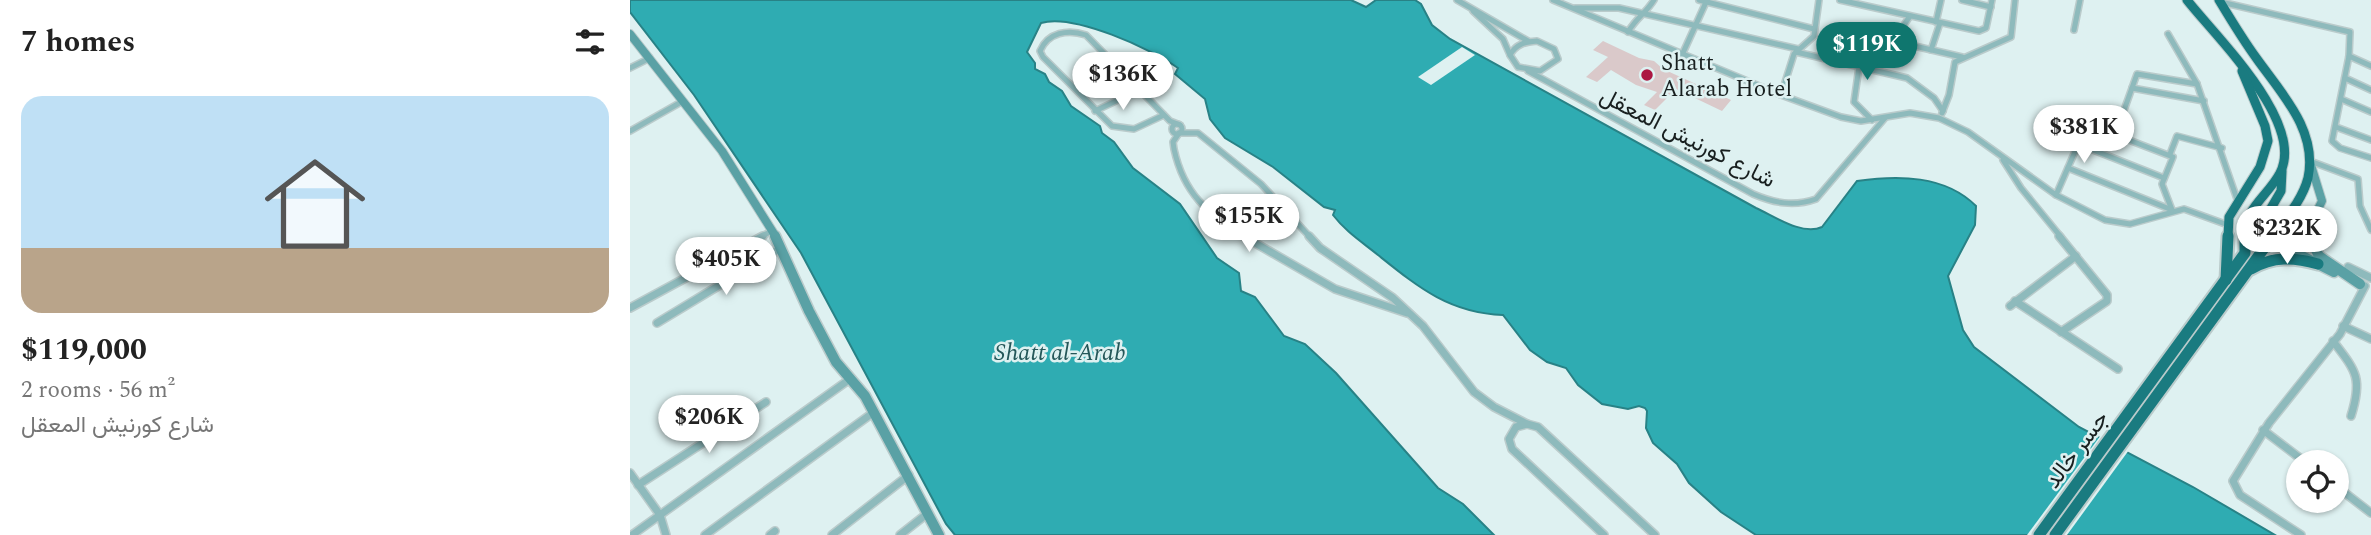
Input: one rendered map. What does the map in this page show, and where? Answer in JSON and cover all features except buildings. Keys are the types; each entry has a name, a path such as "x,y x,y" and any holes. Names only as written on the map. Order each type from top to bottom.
{"highway":[{"path":"2187,0 2269,103 2282,130 2287,152 2281,191 2260,227 2261,233 2270,240"},
{"path":"2153,390 2211,311 2243,275 2300,199 2310,162 2305,132 2297,114 2220,1"},
{"path":"2220,42 2246,42"},
{"path":"2226,280 2225,265 2230,242 2228,225 2231,213 2260,167 2268,141 2265,126 2248,91 2242,69"},
{"path":"2211,311 2226,280 2245,253 2244,229 2247,219 2282,171"},
{"path":"2243,275 2264,261 2275,258 2295,258 2318,264"},
{"name":"جسر خالد","path":"2039,535 2153,390"},
{"name":"جسر خالد","path":"2054,535 2153,390"}],"street":[{"path":"1457,0 1530,41 1549,44 1556,51 1558,59 1548,69 1528,71 1517,67 1503,39 1472,9"},
{"path":"1553,0 1682,55 1848,120 1872,120 1910,113 1939,118 1968,132 2056,195 2093,216 2118,223 2140,223 2172,211 2191,210 2228,225"},
{"path":"1628,32 1654,0"},
{"path":"1699,0 1814,29"},
{"path":"1781,95 1797,51 1812,38 1819,0"},
{"path":"1840,0 1983,31 1992,0"},
{"path":"1931,50 1941,0"},
{"path":"1962,0 1991,7"},
{"path":"1939,118 1950,95 1955,62 2011,37 2015,0"},
{"path":"2074,30 2080,0"},
{"path":"1682,55 1694,24 1707,1"},
{"path":"2220,1 2346,29 2351,34 2332,141 2336,146 2371,158"},
{"path":"1573,8 1610,6 1643,12 1907,78 1934,98 1943,111"},
{"path":"1872,120 1854,102 1859,67 1857,57 1893,41 1910,16"},
{"path":"1164,115 1140,127 1112,127 1041,54 1042,45 1048,38 1068,32 1086,35 1170,121 1177,130 1194,131 1261,184 1320,248 1393,298 1429,332 1451,366 1474,392 1494,407 1538,427 1655,535"},
{"path":"630,34 722,150 772,231 836,362 865,396 939,535"},
{"path":"2168,34 2197,83 2222,148 2238,202"},
{"path":"1510,55 1514,48 1530,41"},
{"path":"1893,41 1962,57"},
{"path":"2349,56 2371,66"},
{"path":"630,68 650,58"},
{"name":"شارع كورنيش المعقل","path":"1528,71 1753,194 1785,205 1816,199 1885,118"},
{"path":"2123,113 2137,74 2197,83"},
{"path":"2345,78 2371,90"},
{"path":"2132,88 2204,101"},
{"path":"1095,111 1139,90"},
{"path":"2341,99 2371,112"},
{"path":"630,131 683,101"},
{"path":"2077,120 2170,154 2174,159 2164,178 2163,192 2172,211"},
{"path":"2056,195 2087,124"},
{"path":"2336,127 2371,140"},
{"path":"1177,130 1173,142 1190,191 1208,211 1318,281 1350,295 1385,304 1411,315"},
{"path":"2170,154 2174,139 2180,136 2222,148"},
{"path":"2078,144 2164,178"},
{"path":"2003,158 2021,188 2108,298 2061,332"},
{"path":"2310,162 2358,179 2360,206 2371,230"},
{"path":"2310,162 2322,201 2309,228 2310,241 2332,267 2368,282"},
{"path":"2068,168 2172,211"},
{"path":"630,308 772,231"},
{"path":"2270,240 2318,264 2368,282"},
{"path":"657,323 782,248"},
{"path":"2076,256 2012,304 2118,369"},
{"path":"2348,267 2368,282"},
{"path":"2301,535 2251,502 2235,488 2233,481 2263,430 2333,341 2368,282"},
{"path":"2343,326 2371,339"},
{"path":"2333,341 2354,370 2360,384 2351,416"},
{"path":"632,535 850,379"},
{"path":"638,485 766,402"},
{"path":"705,535 874,412"},
{"path":"1527,424 1516,427 1511,433 1509,439 1512,449 1604,535"},
{"path":"2263,430 2289,450"},
{"path":"630,473 660,515 666,535"},
{"path":"832,535 909,475"},
{"path":"2349,496 2371,513"},
{"path":"900,535 928,513"}],"water":[{"name":"Shatt al-Arab","path":"630,0 1351,0 1366,7 1376,0 1415,0 1421,4 1432,25 1450,39 1756,208 1797,227 1822,227 1857,181 1889,178 1920,180 1950,188 1964,196 1976,206 1975,225 1948,276 1963,330 1974,347 2079,427 2193,487 2275,535 1756,535 1721,512 1689,483 1677,464 1653,443 1646,428 1645,408 1639,406 1628,409 1602,404 1578,385 1566,368 1547,362 1530,350 1503,315 1450,304 1407,278 1343,227 1333,215 1335,210 1324,207 1273,167 1225,138 1210,119 1205,99 1175,74 1178,68 1166,60 1112,35 1072,23 1055,21 1041,23 1027,52 1035,63 1035,69 1045,74 1049,82 1062,91 1071,106 1100,126 1102,133 1114,142 1133,168 1180,204 1217,258 1239,273 1241,291 1255,297 1284,336 1305,344 1336,373 1438,488 1463,504 1494,535 955,535 946,524 801,253 694,95 630,12"}],"pier":[{"path":"1462,47 1475,55 1431,85 1418,77"},
{"path":"2101,435 2129,450 2067,535 2027,535"}],"place":[{"name":"Shatt Alarab Hotel","path":"1647,75"}]}
